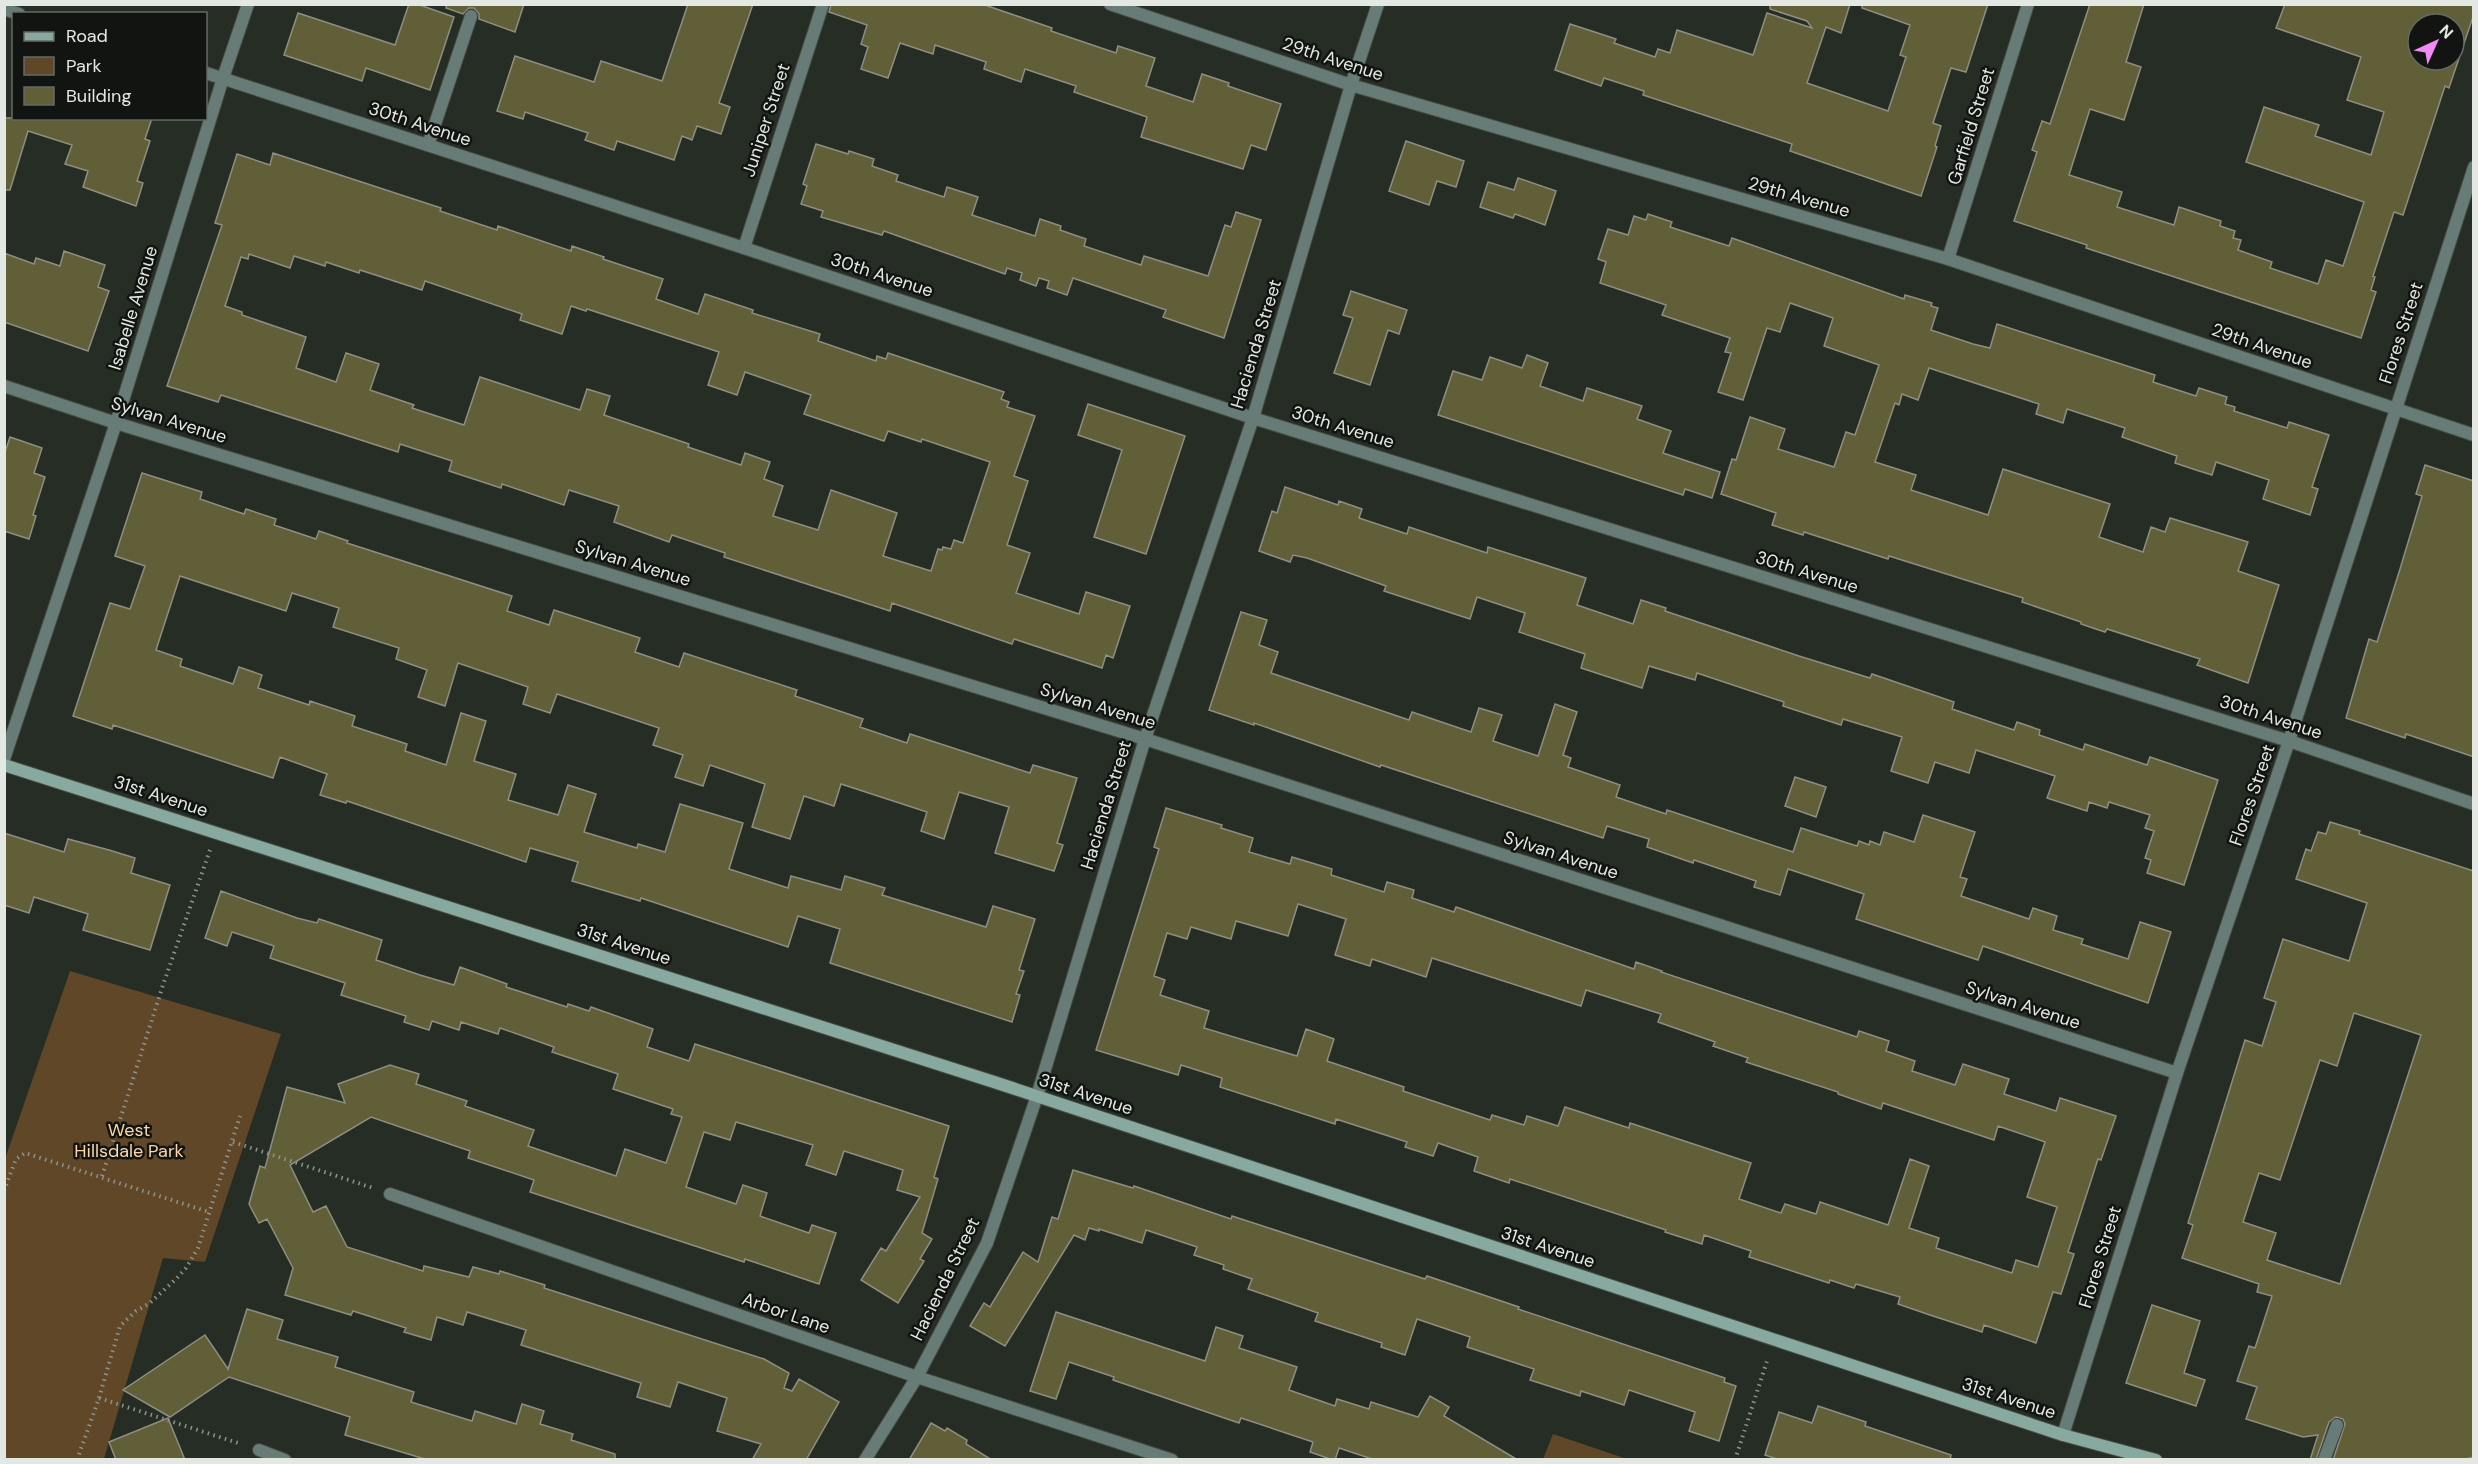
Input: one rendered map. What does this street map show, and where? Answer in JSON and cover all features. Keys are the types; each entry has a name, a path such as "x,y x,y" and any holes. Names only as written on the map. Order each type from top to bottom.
{"street":[{"name":"Isabelle Avenue","path":"4,759 116,423 248,4"},
{"name":"Juniper Street","path":"744,248 823,4"},
{"name":"29th Avenue","path":"1110,4 1352,85 1948,259 2474,435"},
{"name":"Hacienda Street","path":"865,1460 917,1377 987,1243 1037,1096 1144,739 1253,418 1378,4"},
{"name":"Garfield Street","path":"1948,259 2028,4"},
{"path":"429,145 471,16"},
{"name":"30th Avenue","path":"207,73 744,248 1253,418 2289,741 2474,804"},
{"name":"Flores Street","path":"2063,1435 2177,1073 2289,741 2474,167"},
{"name":"Sylvan Avenue","path":"4,386 116,423 1144,739 2177,1073"},
{"name":"31st Avenue","path":"4,765 1037,1096 2063,1435 2156,1460"},
{"name":"Arbor Lane","path":"390,1194 917,1377 1172,1460"},
{"path":"2324,1460 2337,1425"},
{"path":"259,1450 285,1460"}],"path":[{"path":"102,1176 163,985 216,833"},
{"path":"77,1460 99,1398 120,1326 136,1311 150,1303 186,1268 198,1248 240,1116"},
{"path":"233,1142 390,1194"},
{"path":"4,1191 16,1159 25,1153 209,1212"},
{"path":"1735,1460 1773,1341"},
{"path":"99,1398 259,1450"}],"green space":[{"name":"West Hillsdale Park","path":"70,971 281,1034 205,1262 163,1258 104,1459 5,1460 5,1159"},
{"path":"1553,1434 1627,1459 1543,1459"}],"building":[{"path":"409,4 417,4 454,17 430,90 366,68 362,81 284,55 298,13 395,45"},
{"path":"447,4 524,4 515,32 479,19 479,14 474,8 469,8 463,14 446,8"},
{"path":"688,4 753,4 719,103 730,107 721,134 697,126 692,140 682,136 674,160 617,141 614,150 585,140 588,133 525,112 523,119 497,111 515,56 594,82 601,61 662,81"},
{"path":"831,4 982,4 1116,53 1118,46 1155,58 1146,86 1193,102 1202,74 1229,83 1228,86 1281,104 1266,150 1251,145 1243,169 1141,137 1147,117 1074,92 1076,86 1025,69 1021,82 984,69 986,62 935,45 933,54 900,43 888,78 861,69 868,47 861,44 867,25 829,12"},
{"path":"1770,4 1850,4 1841,33 1826,27 1807,83 1888,111 1906,57 1900,55 1910,25 1862,8 1862,4 1988,4 1966,72 1951,68 1933,123 1941,126 1935,146 1937,147 1921,196 1790,151 1792,144 1643,95 1644,91 1604,78 1601,86 1555,70 1570,24 1616,39 1614,43 1655,57 1658,49 1670,53 1677,30 1753,55 1767,13 1812,28 1807,21 1770,9"},
{"path":"2090,4 2144,4 2126,62 2141,67 2124,120 2090,109 2069,175 2122,192 2117,207 2174,225 2179,207 2221,221 2220,226 2235,231 2233,238 2241,240 2238,250 2272,262 2270,268 2318,284 2326,260 2343,266 2364,202 2246,162 2264,107 2319,125 2315,136 2371,155 2384,112 2347,100 2361,57 2276,28 2285,4 2474,4 2474,14 2466,38 2466,12 2406,12 2406,72 2454,72 2449,88 2445,86 2403,215 2394,212 2373,276 2375,277 2371,290 2376,292 2361,338 2086,248 2087,245 2014,221 2037,152 2032,150 2042,121 2050,124"},
{"path":"4,118 12,118 12,120 151,120 145,139 150,141 137,181 143,183 136,206 83,187 88,171 65,164 72,145 28,131 10,190 4,190"},
{"path":"1406,141 1464,161 1456,187 1437,181 1429,205 1389,191"},
{"path":"816,144 874,159 872,166 898,175 896,181 944,197 947,187 978,197 972,215 1035,236 1040,219 1061,226 1060,230 1086,239 1084,246 1141,265 1144,256 1208,276 1225,225 1231,227 1236,212 1261,220 1224,338 1163,317 1166,310 1073,278 1067,295 1047,288 1049,281 1039,278 1036,286 1020,280 1022,273 1007,268 1005,274 884,231 882,235 821,217 823,211 801,204 807,186 803,184"},
{"path":"273,153 441,208 440,211 497,230 498,226 571,251 572,246 604,257 603,259 663,279 656,299 698,314 705,294 753,310 752,313 820,334 818,341 876,361 877,356 886,359 888,353 1004,392 1001,399 1009,402 1007,407 1035,416 1014,476 1028,481 1007,545 1030,553 1016,593 1079,614 1086,592 1130,606 1113,658 1106,655 1102,668 1014,639 1012,644 892,603 890,611 724,557 725,553 672,535 669,542 614,522 619,506 569,490 564,505 502,484 501,488 449,471 452,461 400,444 398,452 221,395 218,402 167,386 222,225 215,223 237,154 270,165","holes":["249,254 290,268 294,256 325,266 326,262 359,273 360,270 422,290 425,281 522,314 520,320 562,334 571,306 586,311 587,309 719,352 708,385 737,395 745,372 811,395 804,414 884,441 888,431 921,442 922,439 990,462 963,543 954,540 951,549 943,547 942,550 938,549 931,571 883,556 897,513 831,490 818,530 773,516 783,486 764,479 770,462 745,453 741,465 688,447 689,444 604,415 610,396 587,389 580,410 480,377 464,425 412,408 414,405 370,390 379,364 346,353 336,382 296,368 306,337 242,315 242,312 225,306 241,257 248,259"]},
{"path":"1518,178 1556,191 1545,225 1515,214 1513,218 1480,207 1488,182 1514,190"},
{"path":"1648,214 1672,222 1670,227 1729,246 1732,238 1904,299 1905,295 1932,303 1931,306 1938,308 1931,330 1973,344 1990,348 1997,324 2155,375 2153,382 2196,396 2199,388 2227,397 2225,404 2235,407 2234,411 2287,428 2289,422 2329,435 2312,487 2318,489 2310,515 2263,499 2269,480 2216,462 2212,475 2196,470 2175,463 2177,456 2122,437 2125,428 2067,409 2063,423 2036,414 2039,404 1929,368 1918,400 1902,394 1899,405 1895,403 1875,462 1916,475 1911,490 1988,515 2003,469 2110,504 2099,537 2143,552 2151,527 2165,532 2170,518 2248,542 2238,571 2279,585 2248,683 2197,665 2200,659 2107,629 2105,632 2081,624 2081,622 2022,602 2023,598 1889,556 1888,559 1804,532 1803,535 1772,525 1776,513 1721,494 1732,459 1736,460 1750,417 1785,429 1778,449 1834,467 1846,432 1855,435 1879,365 1824,346 1833,318 1790,303 1780,332 1767,328 1743,400 1718,392 1731,353 1725,352 1730,338 1662,315 1666,305 1600,283 1606,262 1598,259 1608,229 1628,235 1634,216 1646,220"},
{"path":"64,251 105,265 98,287 109,291 88,351 4,322 4,253 34,264 36,258 60,266"},
{"path":"1351,291 1407,310 1399,334 1388,330 1370,385 1334,373 1353,318 1343,315"},
{"path":"1527,355 1548,363 1540,386 1583,401 1587,388 1642,406 1637,419 1671,431 1663,453 1720,472 1712,498 1685,489 1683,495 1438,415 1453,371 1482,380 1490,357 1522,368"},
{"path":"1088,404 1185,436 1146,554 1094,537 1122,450 1078,435"},
{"path":"10,437 42,448 34,473 45,477 33,515 36,516 29,539 4,531 4,455"},
{"path":"2425,465 2474,481 2474,757 2406,734 2405,738 2346,718 2369,639 2377,642 2400,569 2422,496 2416,494"},
{"path":"142,473 202,492 200,499 244,514 246,509 276,519 274,525 316,539 319,531 348,541 347,543 512,596 507,611 549,625 554,610 640,638 635,652 679,667 684,653 797,690 795,696 863,719 860,727 907,743 910,734 1030,773 1033,765 1077,778 1057,843 1063,845 1054,871 995,853 1009,807 959,792 944,839 921,831 927,812 841,784 834,806 804,796 790,839 752,827 765,784 710,765 703,786 675,777 683,755 653,745 659,728 557,694 550,713 523,704 528,687 458,663 445,706 418,697 427,670 396,659 399,648 333,627 339,608 292,593 286,611 180,576 156,650 182,659 180,666 233,684 239,667 262,675 258,688 309,705 310,701 355,716 352,726 407,744 405,751 446,765 461,713 486,721 474,761 516,774 508,800 558,815 568,785 596,794 584,832 637,848 638,844 665,852 680,804 743,823 729,869 788,888 791,876 841,890 845,876 885,888 882,895 986,927 993,906 1035,919 1019,970 1024,971 1016,994 1020,995 1012,1022 830,963 840,929 798,916 788,947 641,898 640,901 572,881 578,862 530,848 526,862 347,801 346,803 320,795 327,774 280,757 273,778 113,725 112,729 73,716 110,603 130,609 145,566 115,556"},
{"path":"1285,487 1338,505 1339,501 1362,509 1359,518 1407,534 1409,527 1487,553 1488,547 1586,578 1577,605 1633,624 1641,600 1666,608 1665,611 1799,656 1870,678 1872,674 1954,702 1952,709 2014,730 2017,722 2040,730 2039,735 2083,750 2085,744 2147,765 2150,757 2218,780 2184,885 2147,873 2151,860 2145,858 2154,831 2145,828 2150,815 2109,802 2107,808 2089,802 2087,811 2047,798 2055,776 1976,750 1969,773 1935,762 1928,783 1891,771 1902,737 1843,719 1841,725 1783,706 1784,702 1697,673 1695,680 1649,666 1642,688 1581,668 1585,654 1519,632 1525,613 1477,597 1470,619 1384,591 1386,586 1307,558 1293,555 1290,562 1259,551 1272,511 1277,513"},
{"path":"1241,612 1267,620 1259,645 1278,652 1271,673 1409,720 1412,712 1471,732 1479,708 1502,715 1493,741 1538,756 1555,704 1577,712 1563,755 1571,758 1568,767 1620,785 1616,797 1666,814 1667,810 1793,852 1801,828 1857,846 1859,841 1869,845 1870,841 1880,845 1884,832 1914,842 1923,815 1975,832 1960,877 1967,879 1961,896 2029,919 2033,908 2057,916 2053,930 2083,939 2081,944 2128,959 2140,922 2171,932 2148,1003 1983,946 1978,960 1856,919 1864,894 1788,869 1780,895 1754,887 1756,881 1647,847 1649,839 1607,826 1603,838 1209,710"},
{"path":"1795,777 1826,787 1816,817 1785,806"},
{"path":"1166,808 1222,825 1221,828 1253,838 1249,852 1290,864 1292,857 1332,869 1331,875 1384,892 1387,882 1414,890 1412,898 1454,912 1456,907 1634,969 1636,962 1857,1037 1859,1031 1889,1041 1886,1051 1915,1061 1912,1071 1955,1085 1963,1064 2009,1079 2004,1094 2056,1111 2060,1098 2116,1116 2101,1160 2098,1159 2068,1252 2074,1254 2061,1294 2053,1292 2036,1343 1984,1325 1982,1332 1927,1314 1898,1304 1900,1297 1856,1284 1854,1288 1830,1280 1829,1283 1749,1257 1751,1251 1704,1235 1702,1244 1510,1179 1509,1183 1474,1171 1478,1157 1438,1143 1433,1156 1405,1147 1407,1142 1336,1119 1335,1124 1220,1087 1222,1078 1181,1065 1178,1075 1096,1050 1159,849 1154,847","holes":["1298,904 1346,919 1335,955 1370,966 1372,959 1426,977 1432,958 1581,1006 1586,990 1661,1014 1658,1022 1715,1042 1713,1046 1748,1058 1746,1062 1838,1092 1838,1094 1881,1109 1883,1103 1994,1140 1998,1126 2045,1142 2027,1197 2057,1207 2038,1267 2016,1260 2012,1273 1936,1248 1939,1238 1909,1228 1929,1166 1910,1159 1888,1225 1820,1202 1816,1214 1785,1204 1781,1213 1739,1199 1751,1163 1630,1123 1629,1128 1565,1107 1558,1126 1527,1116 1524,1125 1492,1115 1490,1120 1403,1091 1404,1087 1327,1061 1334,1039 1306,1029 1297,1056 1204,1028 1209,1011 1160,995 1165,980 1154,976 1167,933 1187,939 1191,927 1231,939 1236,921 1288,936"]},
{"path":"2330,822 2360,831 2359,834 2474,871 2474,1457 2462,1460 2333,1460 2345,1424 2343,1419 2336,1417 2329,1422 2316,1460 2310,1460 2318,1435 2303,1437 2246,1419 2257,1387 2237,1381 2249,1346 2255,1348 2272,1296 2257,1292 2259,1284 2182,1258 2193,1225 2188,1223 2245,1040 2262,1046 2276,1002 2264,998 2283,939 2349,961 2367,903 2296,879 2306,849 2311,851 2318,832 2326,834","holes":["2354,1013 2421,1035 2340,1284 2267,1260 2276,1233 2243,1222 2259,1173 2280,1180 2320,1060 2337,1066"]},
{"path":"4,833 64,852 68,839 135,858 131,873 170,885 150,950 83,930 88,914 34,897 29,913 4,905"},
{"path":"221,891 297,918 317,923 319,919 382,940 376,960 420,975 454,985 460,967 507,984 506,987 567,1007 568,1004 589,1011 591,1007 653,1029 647,1047 689,1061 695,1044 949,1126 934,1177 938,1179 922,1233 932,1239 920,1259 924,1261 898,1303 861,1280 881,1248 886,1251 920,1197 897,1190 903,1170 844,1151 836,1175 806,1165 813,1145 736,1122 730,1140 704,1132 686,1187 736,1204 743,1185 767,1193 760,1216 809,1233 812,1225 836,1233 819,1284 530,1192 534,1180 468,1158 470,1151 371,1117 290,1165 313,1212 326,1206 347,1247 423,1271 424,1266 469,1277 473,1267 499,1274 500,1271 545,1285 544,1288 764,1359 789,1373 784,1388 792,1391 799,1379 839,1402 806,1460 752,1460 761,1444 717,1431 727,1398 678,1382 670,1407 637,1397 641,1383 521,1345 526,1330 467,1312 463,1325 437,1317 431,1340 404,1332 406,1328 353,1311 351,1315 285,1295 293,1268 267,1219 259,1223 249,1204 260,1166 265,1168 287,1087 345,1103 338,1084 390,1065 419,1074 416,1084 467,1101 465,1106 534,1130 528,1146 616,1176 625,1149 666,1163 682,1117 671,1114 673,1109 613,1089 618,1074 552,1052 554,1047 500,1028 498,1034 461,1022 459,1030 432,1021 429,1030 404,1022 406,1016 341,995 345,983 270,958 274,946 232,932 227,946 205,938"},
{"path":"1073,1170 1133,1188 1134,1186 1231,1219 1232,1216 1425,1279 1427,1276 1725,1378 1724,1382 1736,1386 1719,1441 1689,1431 1695,1412 1629,1390 1624,1405 1581,1391 1580,1396 1530,1380 1534,1369 1467,1347 1470,1337 1417,1319 1405,1355 1381,1347 1382,1343 1315,1321 1318,1313 1248,1289 1252,1279 1223,1269 1224,1265 1194,1255 1197,1247 1146,1230 1142,1243 1099,1229 1099,1231 1089,1228 1085,1240 1074,1235 1005,1346 970,1326 984,1303 990,1307 1023,1252 1038,1262 1052,1217 1058,1219"},
{"path":"2152,1305 2200,1321 2184,1373 2205,1380 2196,1406 2126,1383"},
{"path":"247,1309 283,1320 277,1339 338,1357 335,1367 414,1392 411,1402 472,1421 475,1411 516,1424 522,1404 544,1411 540,1424 573,1434 571,1440 615,1454 615,1460 428,1460 345,1435 350,1417 229,1377 170,1417 123,1390 205,1335 228,1369"},
{"path":"1056,1312 1205,1361 1216,1327 1243,1336 1239,1348 1297,1367 1289,1390 1335,1406 1337,1399 1369,1409 1371,1402 1418,1417 1430,1396 1449,1407 1444,1416 1518,1460 1375,1460 1339,1448 1333,1460 1310,1452 1313,1442 1241,1418 1239,1423 1113,1380 1114,1377 1069,1362 1056,1399 1030,1391"},
{"path":"1818,1406 1866,1422 1865,1426 1951,1455 1950,1460 1780,1460 1765,1455 1779,1412 1812,1423"},
{"path":"168,1418 185,1460 116,1460 109,1442"},
{"path":"931,1423 945,1431 947,1428 967,1440 966,1444 992,1460 909,1460"}]}
